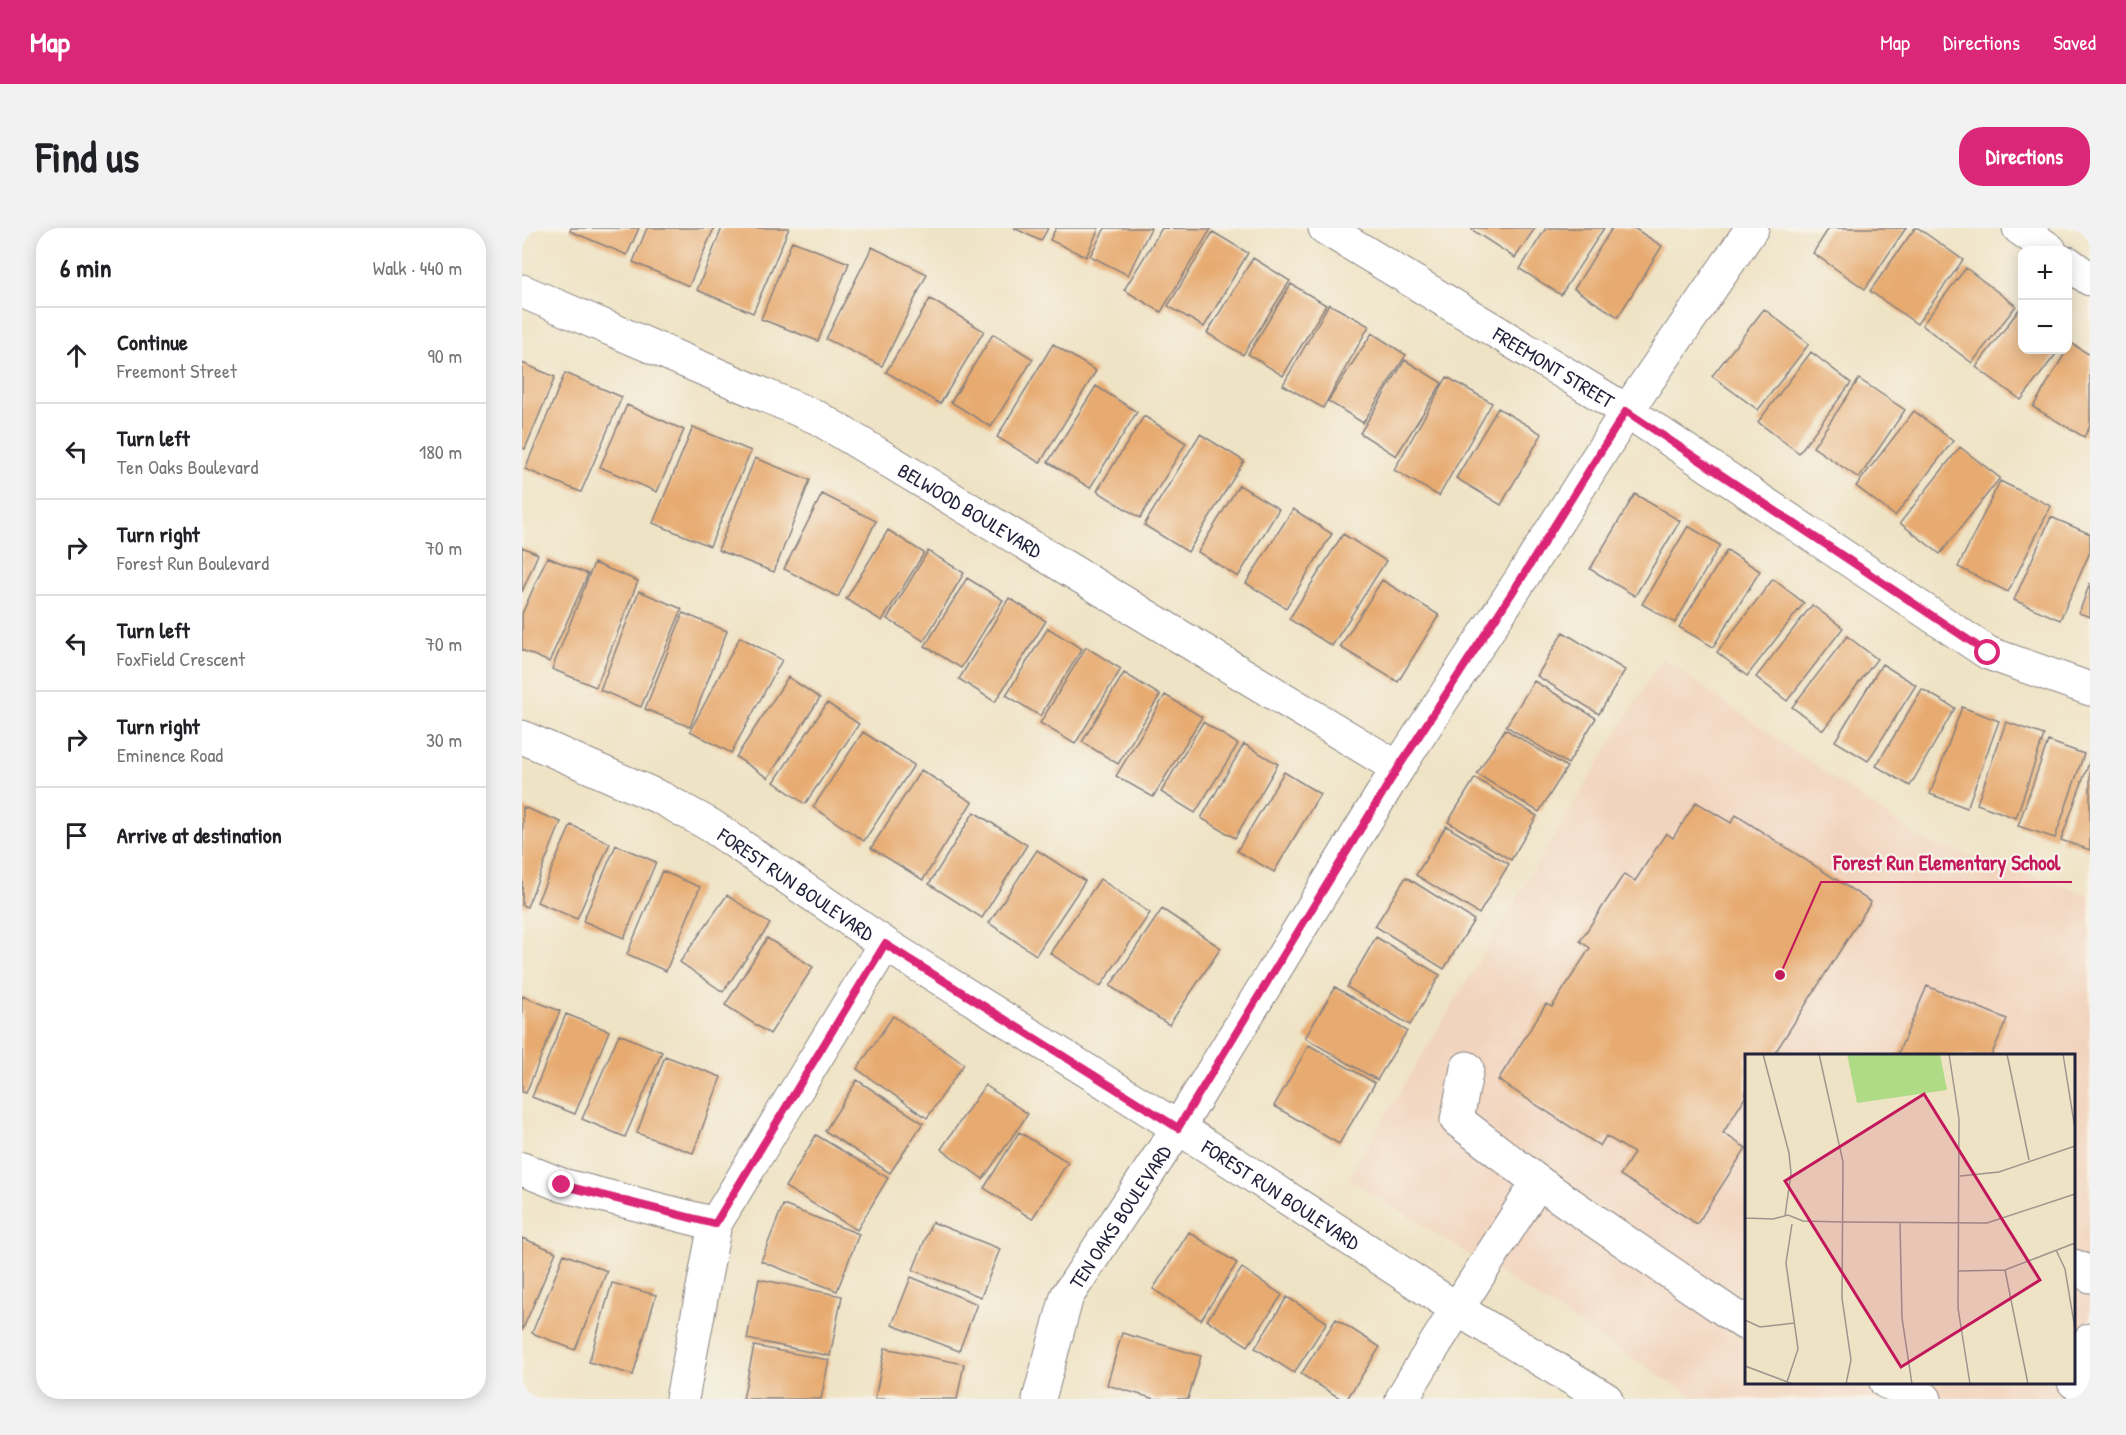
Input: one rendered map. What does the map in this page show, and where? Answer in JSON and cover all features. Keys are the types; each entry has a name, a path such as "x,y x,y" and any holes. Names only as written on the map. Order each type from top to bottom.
{"street":[{"name":"FREEMONT STREET","path":"1325,228 1626,411 1988,653 2090,689"},
{"name":"TEN OAKS BOULEVARD","path":"1039,1399 1067,1296 1178,1128 1398,768 1523,576 1626,411 1752,228"},
{"path":"2019,228 2044,246"},
{"path":"2072,266 2090,279"},
{"name":"BELWOOD BOULEVARD","path":"522,291 818,418 1398,768"},
{"name":"FOREST RUN BOULEVARD","path":"522,738 662,798 710,825 885,944 1178,1128 1457,1310 1606,1399"},
{"path":"682,1399 715,1224 885,944"},
{"path":"1467,1068 1457,1120 1538,1182 1745,1321"},
{"path":"522,1169 562,1185 715,1224"},
{"path":"1402,1399 1424,1360 1538,1182"},
{"path":"2075,1267 2090,1276"},
{"path":"2075,1377 2090,1340"},
{"path":"1888,1384 1925,1399"},
{"path":"2060,1399 2071,1384"}],"shaded area":[{"path":"1662,658 1921,840 2090,895 2090,1399 1697,1399 1348,1178"}],"building":[{"path":"571,228 639,228 627,255 570,231"},
{"path":"647,228 714,228 689,286 633,262"},
{"path":"722,228 789,228 753,313 697,290"},
{"path":"1014,228 1048,228 1041,241"},
{"path":"1056,228 1099,228 1086,257 1050,240"},
{"path":"1105,228 1151,228 1128,275 1090,256"},
{"path":"1162,228 1211,229 1161,312 1124,290"},
{"path":"1473,228 1535,228 1515,258 1472,230"},
{"path":"1546,228 1604,228 1561,295 1520,269"},
{"path":"1612,228 1634,228 1662,246 1618,317 1574,289"},
{"path":"1829,228 1906,228 1865,289 1813,253"},
{"path":"1915,228 1963,260 1917,324 1870,291"},
{"path":"1213,232 1248,253 1204,327 1168,306"},
{"path":"792,241 849,263 818,341 761,319"},
{"path":"872,247 927,274 882,366 826,339"},
{"path":"1253,258 1290,281 1243,355 1207,333"},
{"path":"1966,268 2016,306 1972,363 1922,325"},
{"path":"1291,284 1326,305 1283,376 1248,354"},
{"path":"930,299 984,331 940,404 886,372"},
{"path":"1329,304 1369,326 1323,408 1283,385"},
{"path":"1764,309 1809,344 1758,410 1712,376"},
{"path":"2018,311 2018,354 2056,354 2021,400 1976,367"},
{"path":"1372,333 1406,355 1363,423 1328,401"},
{"path":"993,334 1033,359 991,427 951,402"},
{"path":"1053,344 1096,371 1040,463 997,437"},
{"path":"2072,344 2090,355 2090,426 2084,437 2033,407 2064,354 2072,354"},
{"path":"1811,352 1851,383 1799,453 1758,422"},
{"path":"1405,360 1442,383 1396,456 1360,433"},
{"path":"522,363 555,377 525,449 522,448"},
{"path":"565,373 622,397 581,492 525,469"},
{"path":"1447,377 1492,403 1439,496 1394,470"},
{"path":"1859,379 1905,410 1859,478 1813,447"},
{"path":"1096,386 1137,412 1090,488 1048,462"},
{"path":"627,405 684,430 657,492 600,467"},
{"path":"1498,408 1542,434 1501,505 1456,478"},
{"path":"1914,411 1953,441 1895,516 1856,486"},
{"path":"1144,416 1186,443 1140,518 1097,491"},
{"path":"693,427 751,451 710,546 653,523"},
{"path":"1200,434 1244,461 1188,552 1144,525"},
{"path":"1960,447 2000,478 1940,554 1900,523"},
{"path":"755,458 810,480 774,572 718,550"},
{"path":"2000,481 2051,506 2008,592 1958,567"},
{"path":"1239,485 1279,509 1238,577 1198,552"},
{"path":"822,494 876,521 838,597 784,569"},
{"path":"1635,494 1680,521 1635,596 1590,569"},
{"path":"1293,509 1332,534 1286,608 1246,583"},
{"path":"2051,517 2090,534 2090,552 2060,620 2014,600"},
{"path":"1688,526 1720,545 1675,623 1642,604"},
{"path":"888,530 924,553 882,621 846,599"},
{"path":"1343,534 1386,561 1332,646 1289,619"},
{"path":"522,547 538,554 522,592"},
{"path":"1727,550 1760,571 1713,647 1679,627"},
{"path":"928,551 964,573 924,641 887,619"},
{"path":"547,557 588,574 549,662 522,650 522,614"},
{"path":"594,563 638,581 596,687 552,669"},
{"path":"967,578 1003,600 961,668 925,646"},
{"path":"1773,579 1804,603 1747,676 1717,652"},
{"path":"1382,580 1439,615 1398,682 1340,647"},
{"path":"2090,583 2090,617 2079,613"},
{"path":"639,591 682,609 641,707 600,690"},
{"path":"1009,598 1046,621 995,702 959,679"},
{"path":"1812,605 1843,628 1787,701 1756,677"},
{"path":"683,613 727,631 690,727 645,709"},
{"path":"1048,628 1082,649 1040,716 1006,695"},
{"path":"1563,632 1625,670 1599,714 1537,676"},
{"path":"1847,636 1877,659 1823,730 1792,707"},
{"path":"740,637 782,660 731,753 690,731"},
{"path":"1086,647 1121,669 1075,744 1040,723"},
{"path":"1882,664 1916,685 1868,761 1835,741"},
{"path":"1124,673 1160,695 1118,764 1082,742"},
{"path":"788,677 820,698 768,778 736,757"},
{"path":"1534,681 1596,718 1568,764 1506,726"},
{"path":"1922,689 1955,708 1910,786 1876,766"},
{"path":"1165,695 1202,717 1153,797 1116,776"},
{"path":"827,703 859,724 805,804 774,782"},
{"path":"1962,707 1999,721 1967,808 1930,794"},
{"path":"1203,722 1238,744 1195,813 1161,792"},
{"path":"2006,722 2044,735 2016,818 1977,804"},
{"path":"1505,729 1567,767 1539,812 1477,774"},
{"path":"863,732 914,765 864,841 813,807"},
{"path":"2048,741 2084,754 2055,838 2018,826"},
{"path":"1244,744 1278,764 1235,838 1201,818"},
{"path":"2090,760 2090,850 2061,840"},
{"path":"921,770 972,802 923,880 871,848"},
{"path":"1284,772 1320,794 1274,872 1237,851"},
{"path":"1475,778 1537,816 1511,860 1448,822"},
{"path":"1696,802 1731,823 1736,815 1871,902 1774,1054 1745,1054 1745,1098 1723,1133 1745,1150 1697,1224 1620,1175 1634,1153 1606,1136 1600,1146 1498,1080 1546,1004 1552,1007 1590,948 1580,941 1624,874 1635,881 1666,833 1673,838"},
{"path":"523,807 561,822 527,907 522,905"},
{"path":"974,812 1027,845 982,918 929,884"},
{"path":"571,825 610,843 577,919 537,902"},
{"path":"1446,826 1509,864 1479,914 1416,875"},
{"path":"616,845 656,862 624,938 583,921"},
{"path":"1037,850 1085,881 1036,955 989,923"},
{"path":"662,871 700,887 666,971 627,954"},
{"path":"1406,877 1474,920 1444,969 1375,926"},
{"path":"1100,879 1150,913 1100,987 1050,953"},
{"path":"727,895 770,924 723,992 680,962"},
{"path":"1162,909 1221,948 1169,1025 1110,986"},
{"path":"1376,937 1440,975 1410,1025 1347,987"},
{"path":"767,938 813,967 770,1034 725,1005"},
{"path":"1927,986 2007,1019 1992,1054 1898,1054"},
{"path":"1335,987 1407,1031 1377,1080 1305,1038"},
{"path":"522,996 560,1011 526,1093 522,1092"},
{"path":"566,1014 609,1031 575,1114 532,1097"},
{"path":"893,1016 964,1064 927,1118 857,1069"},
{"path":"619,1034 662,1052 625,1137 582,1119"},
{"path":"1309,1045 1375,1083 1339,1144 1274,1106"},
{"path":"665,1056 721,1077 693,1153 637,1133"},
{"path":"857,1080 923,1123 890,1173 825,1131"},
{"path":"985,1085 1028,1114 983,1179 941,1149"},
{"path":"1019,1132 1068,1162 1032,1219 984,1188"},
{"path":"816,1135 888,1178 857,1230 785,1187"},
{"path":"783,1205 859,1234 837,1291 761,1261"},
{"path":"932,1222 1000,1249 981,1297 913,1270"},
{"path":"1189,1232 1237,1263 1201,1320 1153,1289"},
{"path":"522,1238 556,1252 522,1331"},
{"path":"564,1254 607,1271 575,1350 532,1333"},
{"path":"1242,1268 1282,1295 1248,1346 1207,1320"},
{"path":"911,1277 977,1304 959,1351 892,1325"},
{"path":"759,1279 842,1296 830,1356 747,1339"},
{"path":"612,1283 656,1295 633,1375 589,1362"},
{"path":"1287,1297 1327,1322 1294,1373 1255,1348"},
{"path":"1336,1319 1380,1347 1347,1399 1341,1399 1301,1374"},
{"path":"1122,1333 1201,1356 1188,1399 1155,1399 1107,1385"},
{"path":"754,1346 829,1360 821,1399 743,1399"},
{"path":"885,1348 964,1364 957,1399 875,1399"}],"place":[{"name":"Forest Run Elementary School","path":"1780,975"}],"route":[{"path":"562,1185 715,1224 885,944 1178,1128 1398,768 1523,576 1626,411 1988,653"}]}
